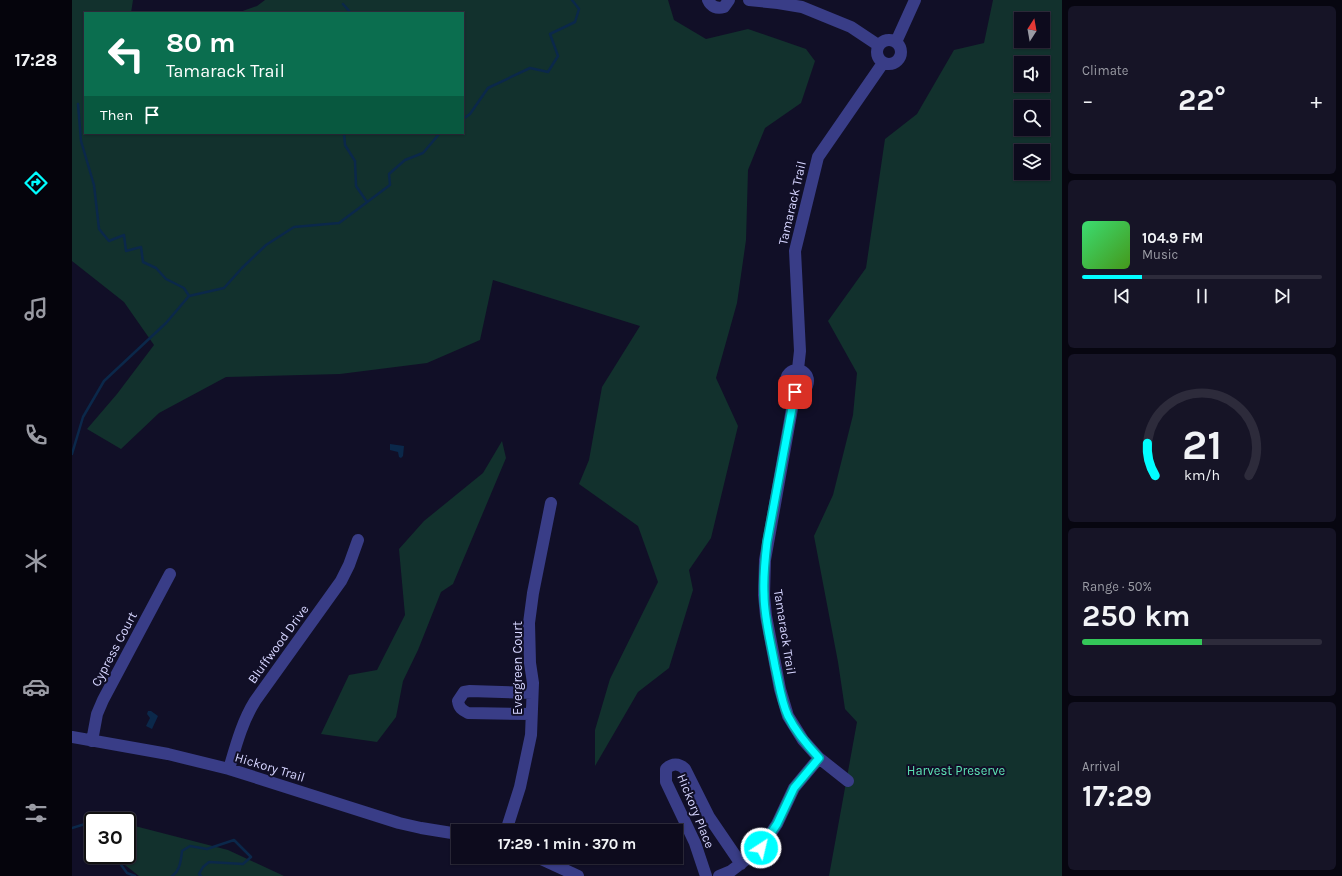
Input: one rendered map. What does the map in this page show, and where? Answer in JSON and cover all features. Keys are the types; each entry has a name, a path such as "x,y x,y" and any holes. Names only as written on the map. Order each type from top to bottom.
{"street":[{"path":"708,0 711,5 717,8 724,6 729,0"},
{"path":"749,0 802,7 851,27 878,45"},
{"path":"896,42 915,0"},
{"path":"884,40 892,40 896,42 901,48 900,56 895,63 883,63 878,57 878,45 884,40"},
{"name":"Tamarack Trail","path":"848,781 819,758 799,735 788,716 769,635 764,595 765,560 795,392 788,387 786,378 790,372 798,369 800,351 795,251 818,157 883,63"},
{"name":"Evergreen Court","path":"508,824 528,756 531,736 533,683 529,643 530,623 533,593 551,503"},
{"name":"Bluffwood Drive","path":"229,769 240,730 246,715 341,581 349,565 358,540"},
{"name":"Cypress Court","path":"92,741 97,714 103,700 170,574"},
{"path":"532,693 464,692 458,701 462,710 468,713 532,714"},
{"name":"Hickory Trail","path":"72,737 168,754 229,769 399,822 421,828 451,833"},
{"path":"719,876 731,871 761,848 777,824 794,788 819,758"},
{"name":"Hickory Place","path":"706,876 695,843 666,782 666,769 670,765 682,765 685,769 709,818 741,864"},
{"path":"552,864 578,876"}],"green space":[{"path":"72,0 133,0 131,12 84,12 84,134 464,134 464,12 240,12 257,6 265,0 668,0 674,20 706,39 748,29 806,49 815,61 801,103 765,128 748,170 746,240 737,303 716,378 738,426 711,538 689,570 693,590 669,668 638,692 595,766 595,730 610,679 658,582 638,526 579,484 589,460 602,387 640,326 493,280 480,340 427,363 340,374 226,377 159,413 121,449 87,429 117,394 154,345 124,302 72,261"},
{"name":"Harvest Preserve","path":"993,0 1062,0 1062,876 829,876 857,722 845,709 838,662 814,536 833,495 853,415 857,373 828,321 866,268 885,139 917,114 954,50 984,43"},
{"path":"502,441 506,458 453,584 441,592 418,650 403,681 396,717 377,742 321,734 349,675 377,670 405,615 399,549 424,521 483,473"},
{"path":"136,826 228,850 284,876 139,876 123,864 136,864"}],"water":[{"path":"390,444 404,446 403,456 401,458 399,457 398,452 390,450"},
{"path":"148,711 151,711 158,716 152,729 146,726 150,718 147,714"}],"waterway":[{"path":"464,118 470,114 488,88 530,68 548,72 558,56 550,34 575,22 579,9 572,0"},
{"path":"343,4 350,12"},
{"path":"78,104 81,141 94,185 99,229 109,241 124,235 126,251 141,247 143,262 156,268 166,279 184,288 189,296"},
{"path":"344,134 345,145 355,161 356,186 367,202"},
{"path":"72,454 83,417 104,381 166,323 189,296 224,288 266,245 294,227 339,223 390,185 389,174 405,160 423,153 439,134"},
{"path":"72,828 84,824"},
{"path":"172,876 177,871 181,862 182,851 190,846 207,849 234,840 251,857 243,864 209,862 203,867 199,874 201,876"},
{"path":"120,864 127,873 135,876"}],"route":[{"path":"761,848 777,824 794,788 819,758 803,740 788,716 780,689 769,635 764,595 767,542 795,392"}]}
